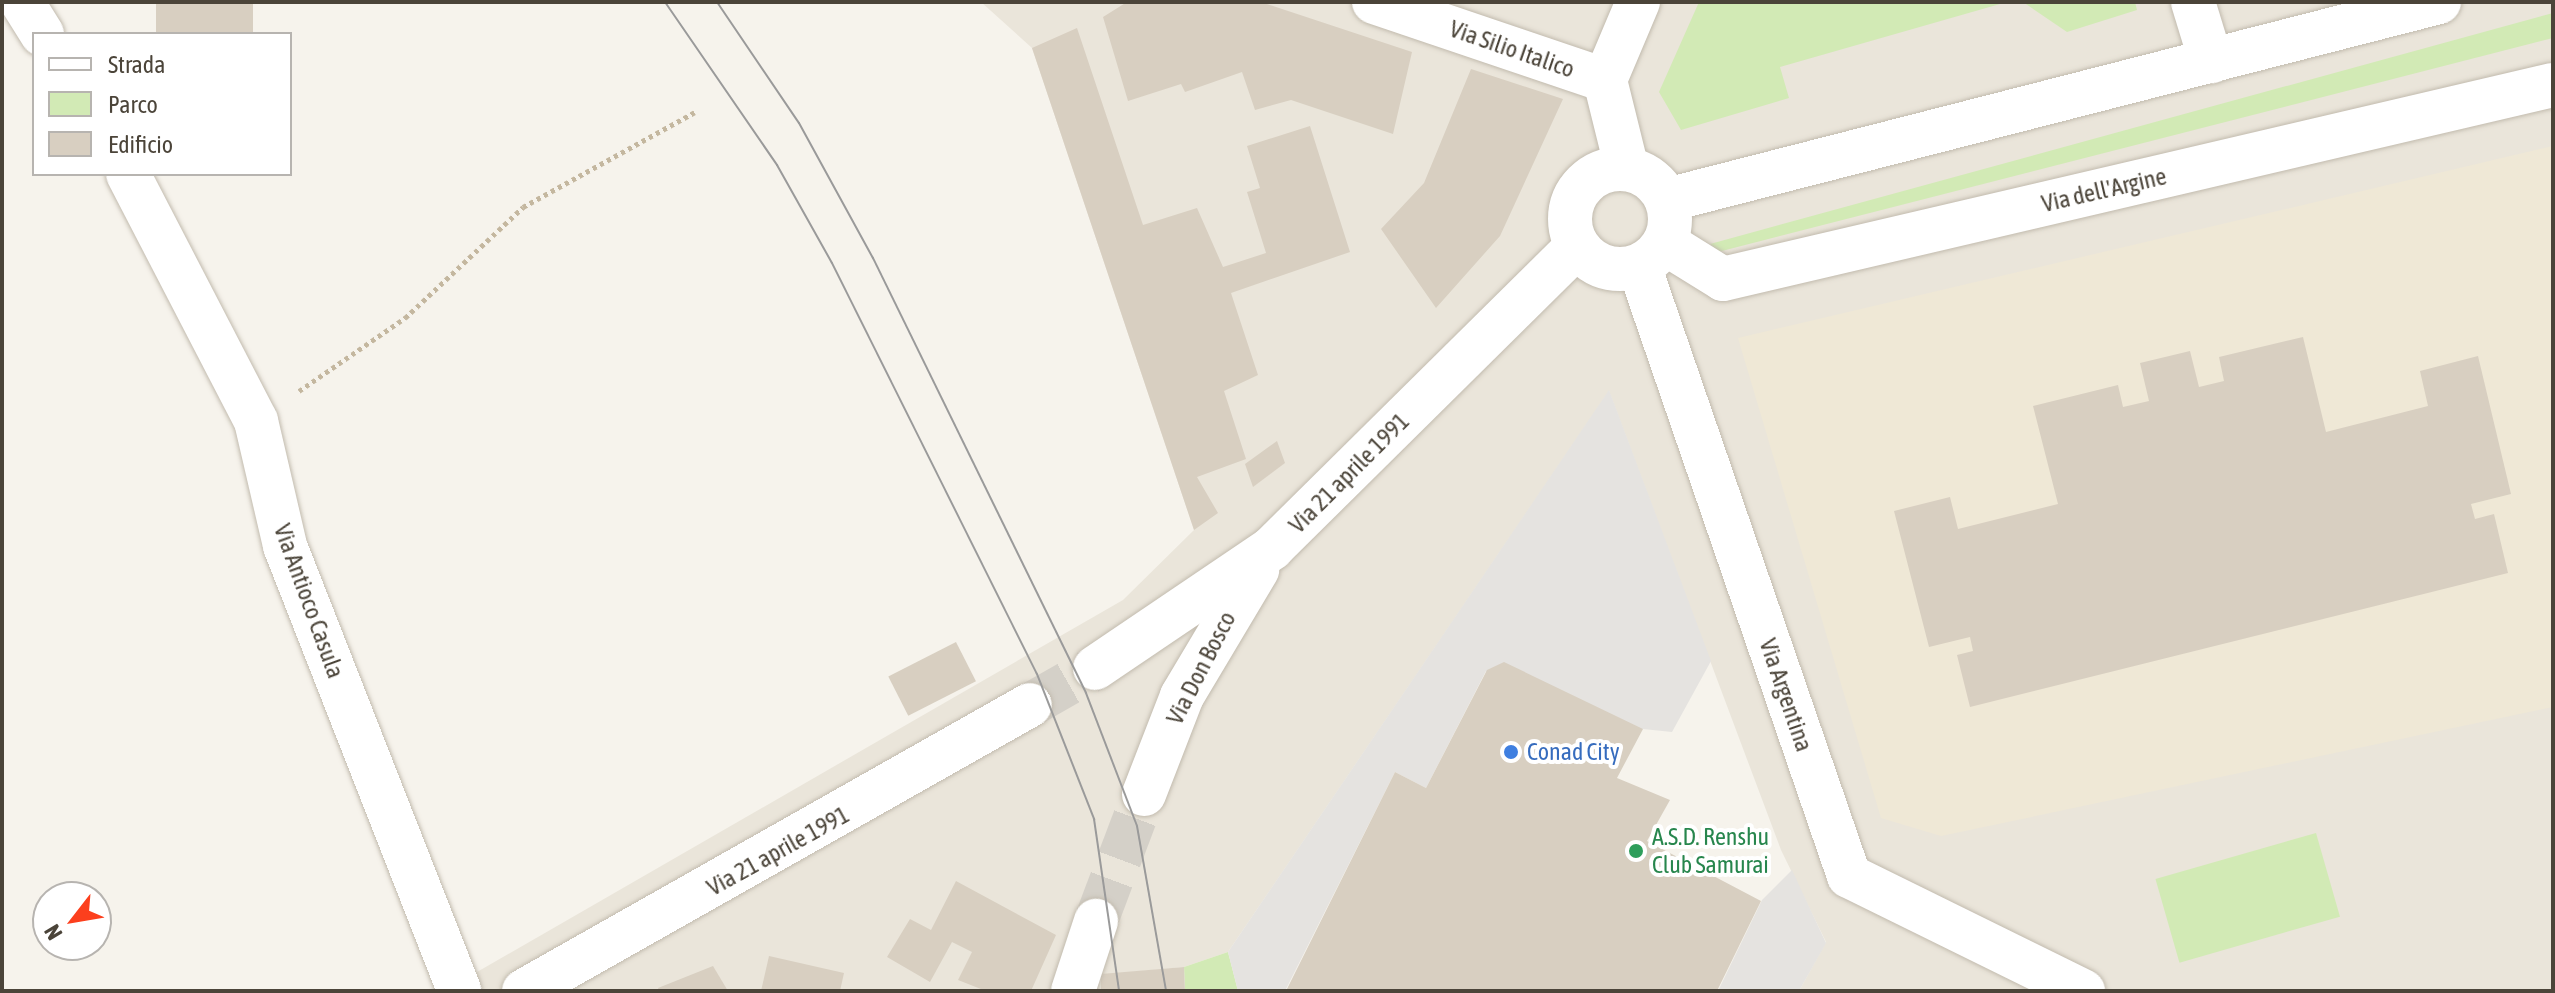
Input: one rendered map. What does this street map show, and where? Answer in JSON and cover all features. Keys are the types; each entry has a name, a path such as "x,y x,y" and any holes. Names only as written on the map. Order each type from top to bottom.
{"street":[{"path":"22,2 41,32"},
{"name":"Via Silio Italico","path":"1374,2 1605,80"},
{"path":"1627,169 1605,80 1638,2"},
{"path":"2193,2 2211,61"},
{"path":"1667,200 2439,2"},
{"name":"Via dell'Argine","path":"1652,255 1723,279 2553,85"},
{"path":"1627,169 1658,185 1667,200 1652,255 1605,268 1577,246 1570,227 1577,193 1603,171 1627,169"},
{"name":"Via Antioco Casula","path":"129,176 256,421 285,546 459,991"},
{"name":"Via 21 aprile 1991","path":"1095,668 1272,548 1577,246"},
{"name":"Via Argentina","path":"1652,255 1849,876 2083,991"},
{"name":"Via Don Bosco","path":"1144,794 1182,696 1220,623 1272,548"},
{"name":"Via 21 aprile 1991","path":"524,991 1030,705"},
{"path":"1073,991 1096,921"}],"path":[{"path":"256,421 405,318 523,207 695,112"}],"shaded area":[{"path":"981,2 2553,2 2553,991 1799,991 1826,942 1781,850 1609,391 1228,952 1184,967 1101,975 1101,991 444,991 1123,600 1194,530 1032,48"},
{"path":"2553,146 2553,707 1941,836 1881,818 1738,338"},
{"path":"1609,390 1711,661 1672,732 1643,729 1511,752 1486,671 1426,788 1395,772 1285,991 1238,991 1228,952"},
{"path":"1792,870 1826,943 1799,991 1718,991 1762,900"}],"green space":[{"path":"1699,2 2007,2 1780,67 1789,98 1681,130 1659,92"},
{"path":"2023,2 2135,2 2137,10 2067,32"},
{"path":"2553,13 2553,38 1718,252 1710,244"},
{"path":"2316,833 2340,917 2179,963 2155,879"},
{"path":"1228,952 1238,991 1185,991 1184,967"}],"building":[{"path":"156,2 253,2 253,32 156,32"},
{"path":"1127,2 1261,2 1412,52 1393,134 1291,100 1255,110 1242,72 1185,92 1181,84 1128,101 1103,17"},
{"path":"1077,28 1143,225 1197,208 1223,267 1266,253 1247,192 1260,188 1247,146 1310,126 1350,252 1231,293 1258,375 1224,391 1246,459 1197,477 1218,513 1194,530 1032,48"},
{"path":"1471,69 1563,99 1500,236 1436,308 1381,229 1424,183"},
{"path":"2303,337 2326,432 2428,406 2420,371 2478,356 2511,494 2471,504 2475,519 2494,514 2508,573 1970,707 1957,655 1973,651 1970,637 1929,647 1894,511 1950,497 1958,529 2058,504 2033,406 2118,385 2123,407 2149,401 2140,363 2190,351 2199,387 2224,381 2219,357"},
{"path":"1277,441 1285,463 1253,487 1245,464"},
{"path":"956,642 976,681 908,716 888,677"},
{"path":"1504,662 1643,729 1617,778 1670,800 1647,841 1761,901 1717,991 1286,991 1395,772 1426,788 1487,670"},
{"path":"956,881 1056,935 1031,991 986,991 958,980 972,952 952,942 930,982 887,957 910,919 931,930"},
{"path":"769,956 844,973 840,991 761,991"},
{"path":"713,966 728,991 659,991 658,988"},
{"path":"1184,967 1185,991 1101,991 1101,974"}],"tunnel":[{"path":"1030,705 1095,668"},
{"path":"1096,921 1144,794"}],"tram line":[{"path":"665,2 777,165 832,263 1037,674 1094,819 1119,991"},
{"path":"717,2 799,123 873,258 1086,693 1137,826 1166,991"}],"place":[{"name":"Conad City","path":"1511,752"},
{"name":"A.S.D. Renshu Club Samurai","path":"1636,851"}]}
